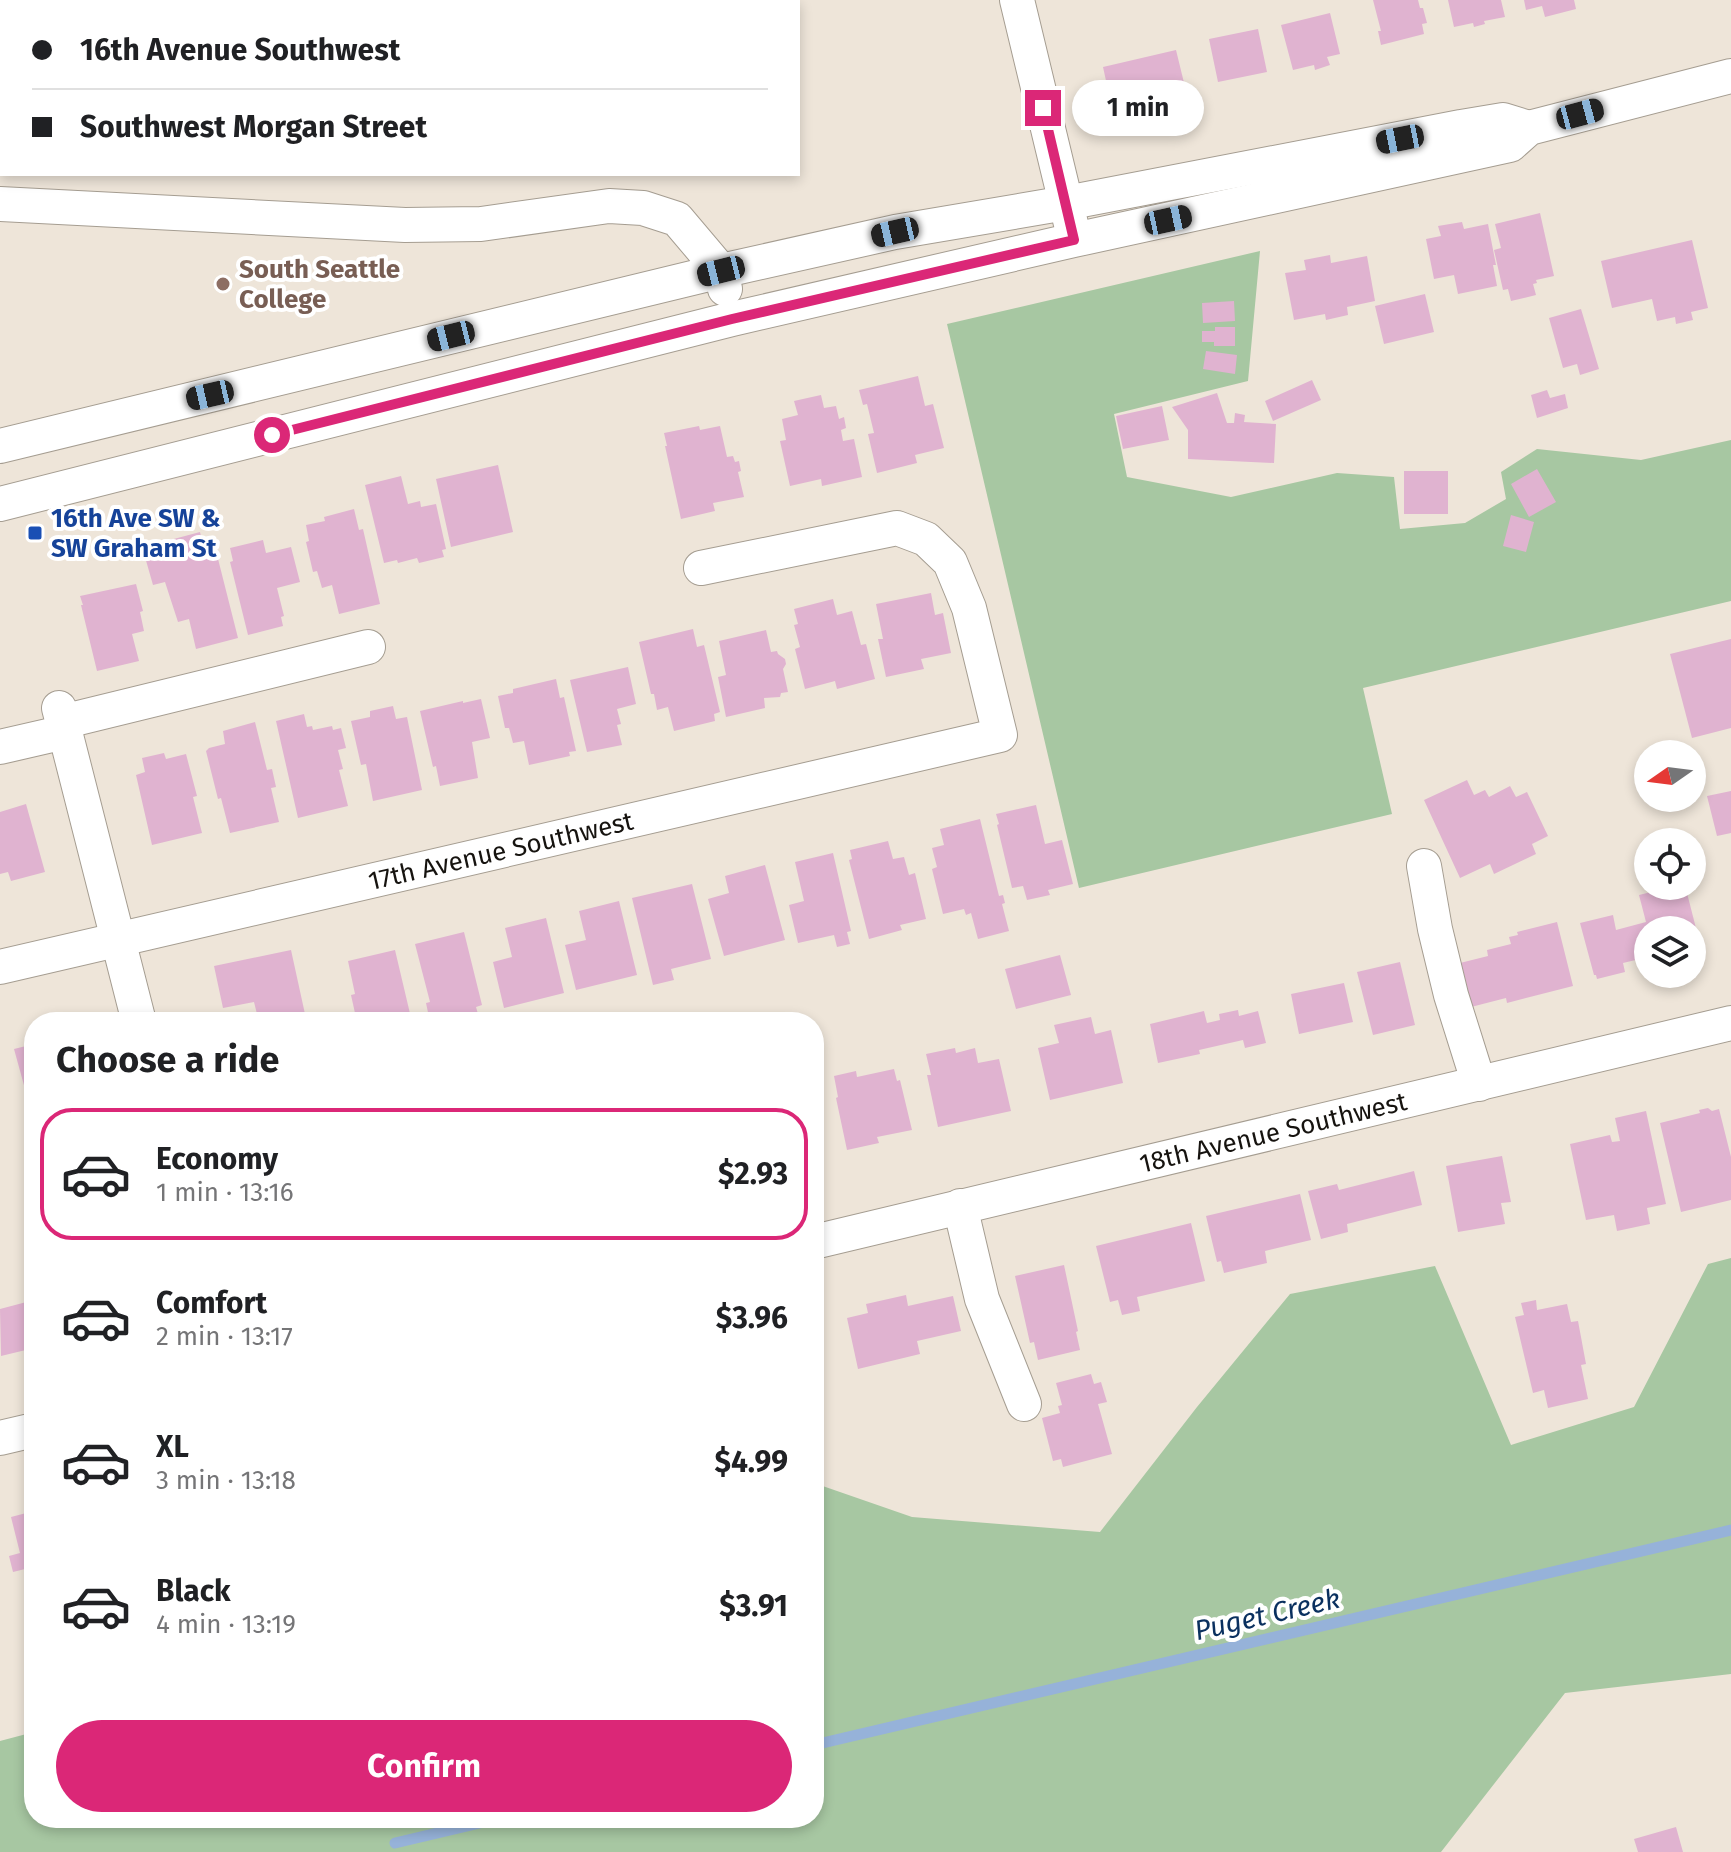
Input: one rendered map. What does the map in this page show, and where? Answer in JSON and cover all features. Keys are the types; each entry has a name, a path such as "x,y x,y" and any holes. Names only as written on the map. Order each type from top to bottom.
{"street":[{"path":"1017,0 1074,240"},
{"path":"0,504 732,319 1074,240 1510,145 1529,128 1731,76"},
{"path":"0,446 721,271 895,232 1066,203 1503,120 1529,128"},
{"path":"0,204 405,225 481,224 609,206 643,208 677,219 721,271 732,319"},
{"name":"17th Avenue Southwest","path":"0,967 1000,735 969,608 950,562 926,539 897,528 701,568"},
{"path":"0,747 62,721 368,647"},
{"path":"62,721 136,1012"},
{"path":"1424,866 1451,995 1479,1084"},
{"name":"18th Avenue Southwest","path":"824,1240 1731,1023"},
{"path":"960,1206 982,1299 1024,1404"},
{"path":"0,1438 24,1432"}],"green space":[{"path":"1260,251 1248,381 1114,414 1127,477 1231,497 1337,473 1394,477 1400,529 1465,523 1506,499 1501,472 1537,449 1641,460 1731,440 1731,601 1363,688 1392,814 1079,888 947,324"},
{"path":"1731,1258 1731,1674 1565,1693 1441,1852 0,1852 0,1741 24,1735 24,1828 824,1828 824,1486 912,1517 1100,1532 1290,1294 1435,1266 1511,1445 1634,1407 1708,1264"}],"building":[{"path":"1373,0 1418,0 1427,23 1422,24 1424,34 1381,45 1378,31 1381,31"},
{"path":"1448,0 1501,0 1505,17 1484,21 1485,24 1474,27 1473,23 1454,27"},
{"path":"1524,0 1574,0 1576,9 1545,17 1542,6 1526,10"},
{"path":"1330,13 1340,54 1327,57 1330,65 1315,70 1314,65 1293,70 1281,25"},
{"path":"1258,29 1267,72 1218,82 1209,39"},
{"path":"1176,50 1186,91 1112,108 1103,67"},
{"path":"1540,213 1554,276 1536,280 1537,283 1533,284 1536,295 1511,301 1508,289 1503,290 1494,250 1501,248 1495,224"},
{"path":"1462,222 1464,229 1488,224 1497,286 1458,294 1454,275 1434,279 1426,239 1441,236 1438,226"},
{"path":"1692,240 1708,308 1691,312 1693,320 1676,324 1675,317 1657,321 1652,299 1612,308 1601,261"},
{"path":"1330,255 1331,263 1367,256 1375,301 1347,307 1348,315 1326,320 1325,314 1294,320 1285,273 1306,270 1304,260"},
{"path":"1425,294 1434,332 1384,344 1375,306"},
{"path":"1234,301 1235,321 1203,323 1202,303"},
{"path":"1581,309 1599,369 1580,375 1577,364 1563,368 1549,318"},
{"path":"1215,327 1235,327 1235,346 1214,346 1214,342 1202,342 1202,331 1215,331"},
{"path":"1206,351 1237,355 1235,374 1203,369"},
{"path":"918,376 925,406 933,404 944,448 915,455 917,463 877,473 868,434 874,433 867,404 863,405 859,390"},
{"path":"1312,380 1321,400 1273,421 1265,401"},
{"path":"1547,390 1550,398 1565,394 1568,408 1537,418 1531,395"},
{"path":"1217,393 1227,423 1234,423 1235,413 1245,415 1244,422 1276,424 1274,463 1188,459 1188,430 1172,407"},
{"path":"821,395 824,408 836,406 839,419 844,417 846,428 841,430 843,441 854,439 862,477 822,486 821,479 790,486 780,441 786,440 782,419 798,415 794,401"},
{"path":"1162,406 1169,440 1123,449 1116,416"},
{"path":"699,426 700,430 720,426 727,457 733,456 735,462 739,461 741,471 738,472 744,497 713,503 715,511 681,519 664,433"},
{"path":"498,465 513,532 451,547 436,479"},
{"path":"1537,469 1556,502 1529,517 1511,484"},
{"path":"1404,471 1448,471 1448,514 1404,514"},
{"path":"401,476 408,504 420,501 421,507 436,504 446,549 442,550 444,557 419,563 417,558 384,563 365,485"},
{"path":"354,509 359,530 363,529 380,604 339,614 332,585 322,588 317,571 313,572 306,542 309,541 306,525"},
{"path":"1511,515 1534,522 1526,552 1503,546"},
{"path":"200,532 204,549 215,547 238,638 196,649 189,619 178,622 165,582 153,585 145,557 172,550 170,540"},
{"path":"263,540 266,553 291,547 300,582 277,588 284,616 281,617 283,626 248,635 230,562 233,561 230,548"},
{"path":"136,584 144,631 132,634 139,661 97,671 80,596"},
{"path":"931,593 935,615 943,613 951,653 921,659 924,669 886,677 878,639 883,639 876,604"},
{"path":"833,599 837,615 852,611 861,645 866,644 875,679 837,689 835,681 805,689 795,649 800,647 794,625 798,624 794,609"},
{"path":"693,629 697,647 704,645 720,712 714,714 715,721 674,731 668,707 657,710 639,642"},
{"path":"766,630 771,652 777,651 785,659 783,669 788,692 781,693 780,697 764,698 765,708 726,717 718,677 726,675 719,641"},
{"path":"1731,639 1731,728 1692,738 1670,654"},
{"path":"628,667 636,704 617,709 622,745 587,752 570,680"},
{"path":"556,679 560,698 564,697 576,751 569,752 570,756 529,765 524,741 513,743 509,728 505,728 498,696 513,693 513,689"},
{"path":"481,699 490,738 472,742 478,778 440,786 420,711"},
{"path":"393,706 396,719 407,717 422,790 373,801 366,764 361,765 351,721 370,717 370,711"},
{"path":"304,714 307,727 312,726 313,730 332,726 333,730 341,728 346,748 338,750 343,769 339,770 348,806 298,818 276,721"},
{"path":"255,722 267,770 272,769 276,787 271,788 279,822 230,833 206,751 225,744 223,731"},
{"path":"164,753 166,759 186,754 197,796 193,797 202,833 152,845 136,775 145,772 142,758"},
{"path":"1467,780 1474,795 1485,790 1489,797 1510,786 1516,797 1527,792 1548,836 1532,844 1536,854 1494,874 1490,864 1460,878 1424,800"},
{"path":"1731,791 1731,833 1717,836 1707,796"},
{"path":"26,804 45,872 11,881 8,872 0,874 0,812"},
{"path":"1036,805 1045,844 1062,840 1073,884 1048,890 1050,895 1027,900 1023,886 1012,888 996,814"},
{"path":"980,819 999,896 1003,895 1005,903 1002,904 1009,931 978,939 971,913 966,915 964,909 943,914 932,869 937,867 932,848 944,845 940,829"},
{"path":"888,841 893,859 904,857 909,875 915,873 926,919 900,925 902,930 869,939 849,860 852,859 850,850"},
{"path":"833,853 851,931 847,932 850,944 837,947 834,935 798,943 789,905 804,901 795,862"},
{"path":"765,865 785,940 724,956 708,899 729,893 725,876"},
{"path":"692,884 711,959 671,969 674,980 653,985 632,898"},
{"path":"1640,900 1689,900 1693,916 1644,916"},
{"path":"619,901 637,975 576,990 565,945 586,940 579,911"},
{"path":"1613,915 1616,930 1634,925 1634,960 1623,963 1625,972 1597,979 1580,923"},
{"path":"546,918 564,993 504,1008 493,962 512,957 505,928"},
{"path":"1557,922 1573,986 1507,1003 1506,998 1471,1007 1460,963 1488,956 1487,950 1511,944 1509,937 1518,935 1517,932"},
{"path":"464,932 482,1005 476,1007 477,1012 428,1012 426,1003 430,1002 415,944"},
{"path":"291,950 305,1012 256,1012 254,1002 223,1008 214,966"},
{"path":"395,950 410,1012 355,1012 351,995 355,994 348,961"},
{"path":"1060,955 1071,995 1016,1009 1005,969"},
{"path":"1400,962 1415,1025 1373,1035 1357,972"},
{"path":"1344,983 1353,1022 1299,1034 1291,994"},
{"path":"1238,1010 1239,1016 1258,1011 1266,1043 1245,1048 1243,1040 1158,1063 1150,1024 1204,1011 1207,1023 1220,1020 1219,1014"},
{"path":"1091,1017 1095,1034 1111,1030 1123,1083 1050,1100 1038,1048 1059,1043 1054,1025"},
{"path":"24,1046 24,1085 14,1049"},
{"path":"955,1048 956,1053 975,1048 978,1063 999,1059 1011,1111 938,1127 927,1075 931,1075 926,1054"},
{"path":"894,1069 897,1081 900,1080 912,1130 877,1137 879,1143 847,1150 834,1076 856,1071 857,1077"},
{"path":"1708,1108 1712,1111 1719,1109 1731,1157 1731,1200 1681,1212 1660,1123"},
{"path":"1646,1111 1666,1204 1647,1208 1650,1224 1617,1231 1614,1215 1586,1220 1570,1144 1610,1135 1612,1142 1620,1141 1615,1118"},
{"path":"1502,1156 1511,1202 1501,1203 1505,1224 1458,1232 1446,1166"},
{"path":"1414,1171 1422,1205 1347,1224 1348,1232 1321,1239 1308,1191 1337,1184 1339,1190"},
{"path":"1300,1194 1311,1240 1265,1251 1267,1263 1224,1273 1221,1261 1217,1262 1206,1216"},
{"path":"1191,1223 1205,1281 1137,1297 1140,1311 1122,1315 1118,1300 1110,1302 1096,1246"},
{"path":"1064,1265 1080,1350 1038,1360 1034,1342 1030,1343 1015,1276"},
{"path":"906,1295 908,1306 953,1296 961,1331 917,1341 920,1354 858,1369 847,1318 868,1313 866,1304"},
{"path":"1536,1300 1537,1310 1567,1304 1571,1322 1578,1321 1586,1364 1581,1365 1588,1399 1548,1408 1544,1390 1533,1393 1515,1317 1524,1315 1521,1303"},
{"path":"24,1303 24,1350 1,1356 0,1309"},
{"path":"1091,1374 1094,1384 1101,1382 1107,1402 1098,1404 1112,1454 1063,1467 1061,1459 1053,1461 1042,1418 1060,1413 1058,1406 1062,1405 1056,1383"},
{"path":"24,1514 24,1569 13,1572 9,1556 20,1553 11,1517"},
{"path":"1676,1827 1683,1852 1638,1852 1634,1839"}],"waterway":[{"name":"Puget Creek","path":"824,1743 1731,1530"},
{"name":"Puget Creek","path":"395,1843 459,1828"}],"place":[{"name":"South Seattle College","path":"223,284"},
{"name":"16th Ave SW & SW Graham St","path":"35,533"}],"route":[{"path":"272,435 732,319 1074,240 1043,108"}]}
